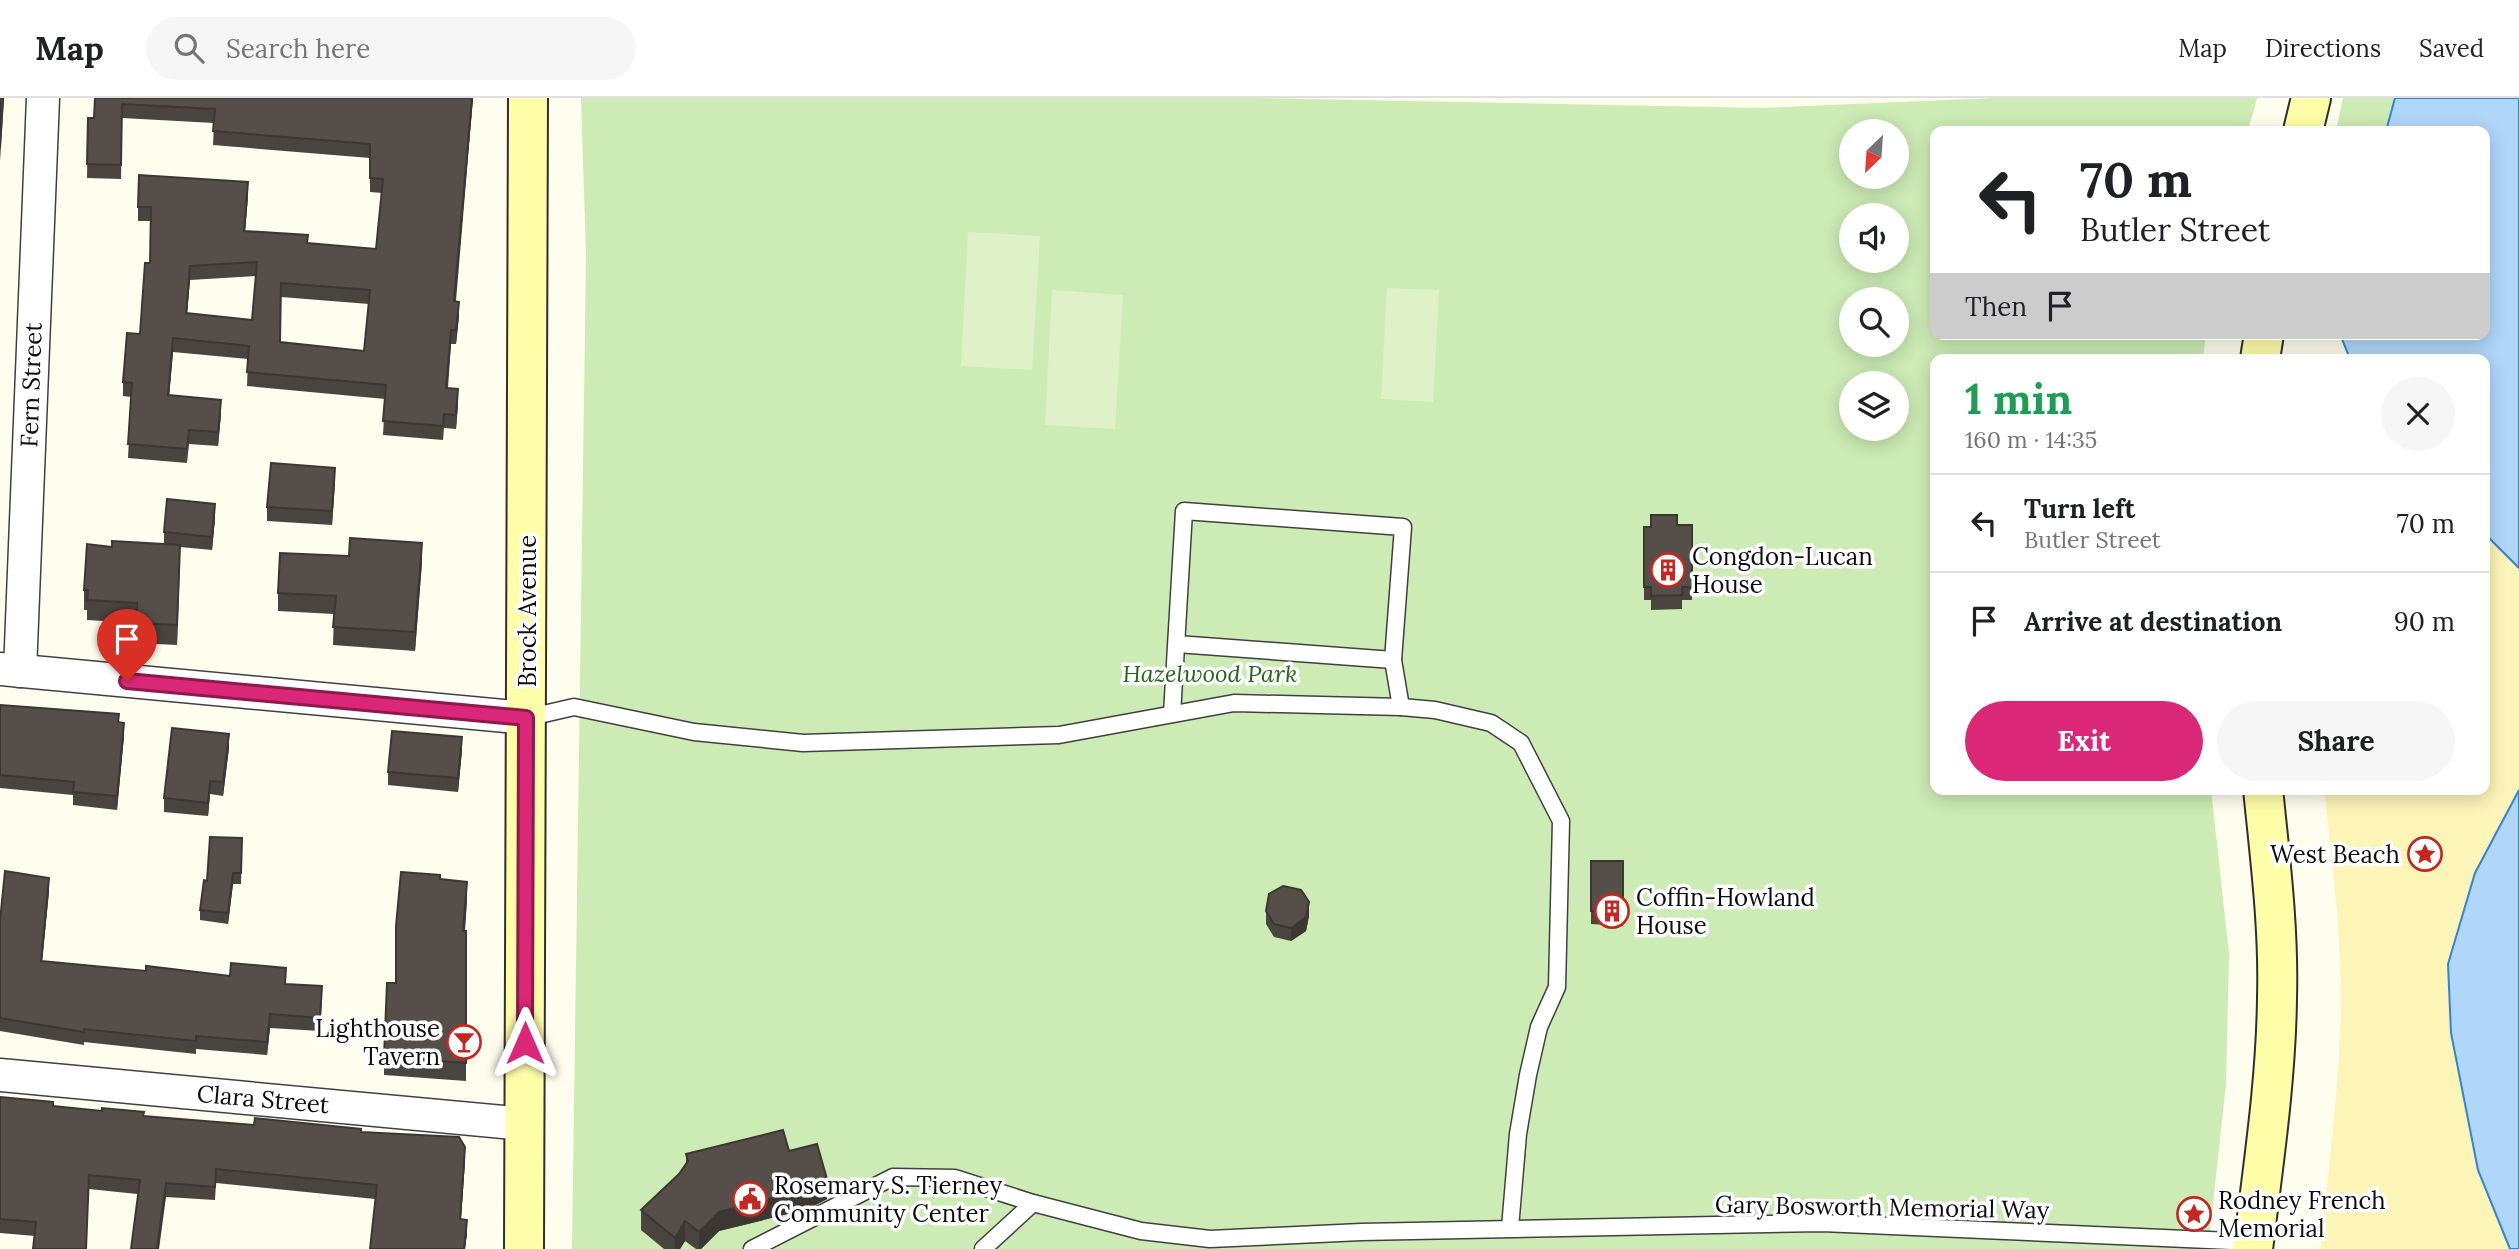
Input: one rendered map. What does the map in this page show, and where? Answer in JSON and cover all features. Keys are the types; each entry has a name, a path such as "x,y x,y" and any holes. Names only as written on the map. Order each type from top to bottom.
{"main road":[{"name":"Brock Avenue","path":"524,1249 528,98"},
{"path":"2304,126 2311,98"},
{"path":"2253,1245 2270,1111 2278,995 2273,882 2264,795"}],"street":[{"name":"Fern Street","path":"10,670 43,98"},
{"path":"10,670 526,718"},
{"name":"Clara Street","path":"0,1075 525,1124"}],"lane":[{"path":"1172,714 1184,511 1403,527 1393,660 1401,707"},
{"path":"1177,644 1393,660"},
{"path":"526,718 574,707 694,732 803,743 1059,735 1234,703 1335,703 1401,707 1435,710 1491,723 1521,743 1561,821 1557,987 1539,1027 1528,1075 1518,1134 1510,1228"},
{"name":"Gary Bosworth Memorial Way","path":"752,1249 893,1177 955,1178 1032,1203 1141,1231 1210,1239 1510,1228 1822,1223 2253,1245"},
{"path":"984,1249 1032,1203"}],"green space":[{"name":"Hazelwood Park","path":"581,98 1259,98 1763,108 1992,98 2257,98 2249,126 1930,126 1930,340 2205,340 2204,354 1930,354 1930,795 2212,795 2229,954 2226,1084 2208,1249 572,1249 586,256"},
{"path":"2343,98 2395,98 2387,126 2337,126"},
{"path":"968,232 1040,236 1032,370 961,366"},
{"path":"1387,288 1439,290 1433,402 1381,399"},
{"path":"1052,290 1123,295 1115,429 1045,425"}],"sand":[{"name":"West Beach","path":"2490,444 2519,489 2519,1249 2321,1249 2340,1035 2337,912 2325,795 2490,795"}],"water":[{"path":"2395,98 2519,98 2519,568 2490,539 2490,354 2348,354 2342,340 2490,340 2490,126 2387,126"},
{"path":"2519,790 2519,1249 2510,1249 2478,1170 2451,1033 2448,964 2475,873"}],"building":[{"path":"0,98 3,98 0,148"},
{"path":"95,98 472,98 454,301 459,302 456,330 451,330 446,388 458,389 456,415 444,414 443,426 383,421 386,385 247,372 249,346 173,338 168,395 221,400 218,432 189,430 187,449 128,444 132,383 123,382 127,333 140,334 145,263 150,263 151,207 138,207 139,175 248,182 244,231 308,235 307,243 376,249 383,179 370,178 370,144 213,131 215,109 122,104 121,165 87,164 88,118 94,118","holes":["257,262 252,320 186,313 190,266","281,283 370,290 364,351 280,342"]},
{"path":"271,463 335,468 332,511 267,507"},
{"path":"167,499 215,504 212,537 164,532"},
{"name":"Congdon-Lucan House","path":"1651,515 1677,515 1677,525 1692,525 1692,587 1682,587 1682,595 1651,596 1651,587 1644,587 1644,527 1651,527"},
{"path":"350,538 422,543 415,632 333,627 336,596 278,593 280,553 349,556"},
{"path":"112,541 180,545 177,625 136,623 137,603 87,600 88,590 84,590 87,544 112,547"},
{"path":"0,705 119,714 118,722 124,723 117,796 73,792 74,782 0,775"},
{"path":"172,728 229,734 223,782 210,781 208,803 164,798"},
{"path":"392,731 462,737 458,778 388,772"},
{"path":"210,837 242,838 241,873 233,873 228,913 200,910 204,880 207,881"},
{"path":"1591,861 1623,861 1623,912 1591,911"},
{"path":"5,871 49,878 41,961 146,971 146,966 230,976 231,963 286,968 285,984 322,986 320,1018 270,1014 267,1042 196,1036 196,1041 84,1029 84,1032 0,1018 0,921"},
{"path":"401,872 440,875 440,879 467,882 463,931 466,931 466,1063 384,1057 387,983 396,983 396,926"},
{"path":"1283,886 1301,890 1309,902 1306,917 1291,928 1274,924 1266,911 1269,894"},
{"path":"0,1097 53,1102 53,1106 144,1112 143,1116 254,1125 255,1118 361,1129 361,1132 459,1137 465,1147 460,1219 467,1220 464,1249 370,1249 377,1185 216,1169 215,1187 166,1183 157,1249 131,1249 140,1180 89,1175 86,1249 33,1249 36,1222 0,1219"},
{"name":"Rosemary S. Tierney Community Center","path":"783,1130 789,1151 817,1144 827,1179 808,1189 719,1212 699,1232 685,1221 675,1238 641,1210 679,1174 688,1161 686,1154"}],"place":[{"name":"Congdon-Lucan House","path":"1668,570"},
{"name":"West Beach","path":"2425,854"},
{"name":"Coffin-Howland House","path":"1612,911"},
{"name":"Lighthouse Tavern","path":"464,1042"},
{"name":"Rosemary S. Tierney Community Center","path":"750,1199"},
{"name":"Rodney French Memorial","path":"2194,1214"}],"route":[{"path":"127,681 526,718 525,1043"}]}
